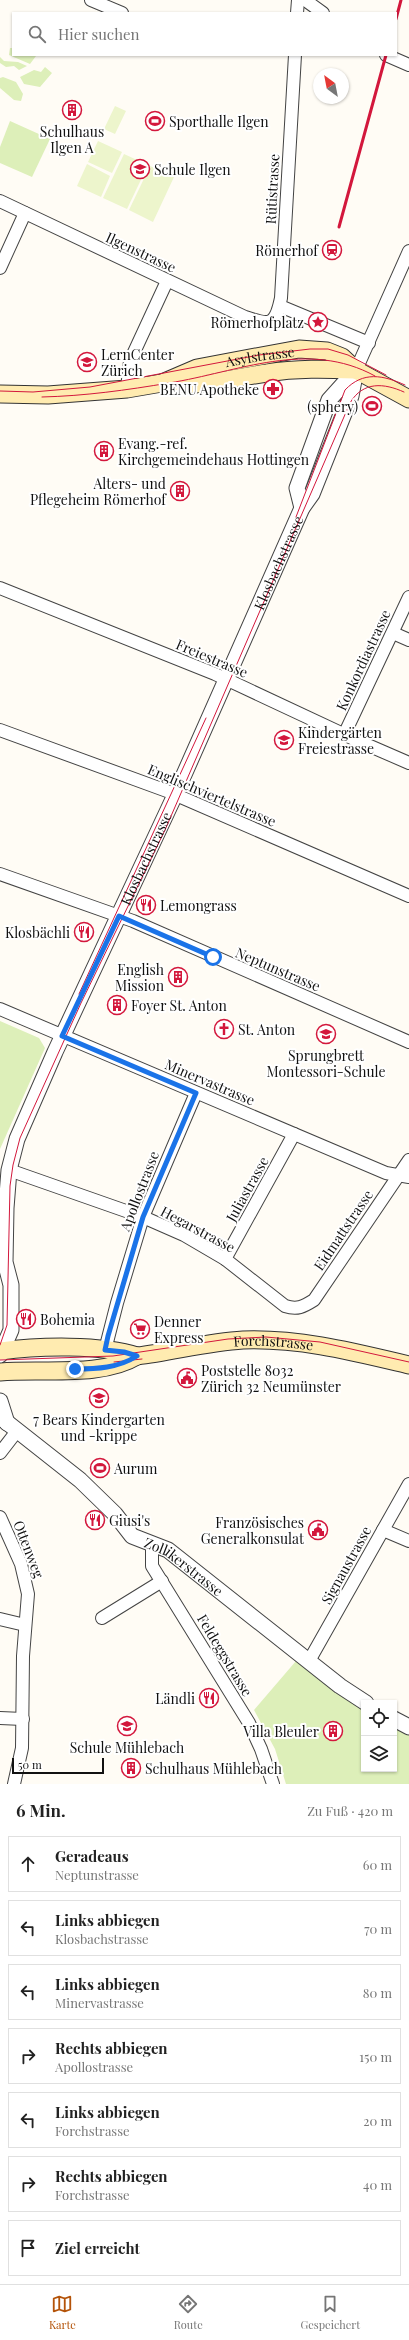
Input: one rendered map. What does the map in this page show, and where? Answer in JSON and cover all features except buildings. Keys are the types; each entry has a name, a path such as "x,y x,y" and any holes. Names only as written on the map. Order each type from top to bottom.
{"main road":[{"name":"Asylstrasse","path":"0,394 48,395 127,389 162,383 183,386 200,385 300,369 356,370 409,399"},
{"name":"Forchstrasse","path":"0,1372 24,1370 94,1369 125,1364 137,1356 220,1343 277,1340 327,1346 409,1365"},
{"name":"Forchstrasse","path":"1,1352 33,1348 105,1350 124,1352 137,1356"}],"street":[{"path":"91,0 120,12"},
{"path":"297,12 298,0"},
{"path":"305,0 322,12"},
{"name":"Rütistrasse","path":"270,322 280,306 295,56"},
{"path":"391,57 409,65"},
{"name":"Ilgenstrasse","path":"0,201 245,317 264,323 270,322"},
{"path":"0,268 26,213"},
{"name":"Klosbachstrasse","path":"0,1278 5,1262 9,1170 21,1127 175,795 302,508 312,494 346,408 356,370 409,251"},
{"path":"127,389 130,362 167,281"},
{"path":"280,306 369,343"},
{"name":"Freiestrasse","path":"0,588 227,679 344,735 409,763"},
{"name":"Konkordiastrasse","path":"344,735 409,597"},
{"path":"393,633 409,640"},
{"name":"Englischviertelstrasse","path":"0,730 175,795 409,896"},
{"name":"Neptunstrasse","path":"0,874 119,916 409,1042"},
{"name":"Minervastrasse","path":"0,1009 359,1161 386,1172 404,1175"},
{"name":"Apollostrasse","path":"105,1350 116,1303 143,1217 196,1093"},
{"name":"Juliastrasse","path":"225,1258 294,1134"},
{"name":"Eidmattstrasse","path":"295,1309 304,1307 314,1300 348,1248 404,1175 409,1160"},
{"name":"Hegarstrasse","path":"9,1170 143,1217 184,1235 225,1258 285,1306 295,1309"},
{"name":"Klosbachstrasse","path":"1,1352 11,1330 11,1285 5,1262"},
{"path":"0,1401 8,1424 0,1453"},
{"name":"Zollikerstrasse","path":"8,1424 80,1480 115,1514 132,1536 168,1550 340,1686 361,1700"},
{"name":"Signaustrasse","path":"309,1661 409,1484"},
{"name":"Ottenweg","path":"0,1517 27,1586 22,1748 14,1784"},
{"path":"383,1530 409,1541"},
{"name":"Feldeggstrasse","path":"152,1543 152,1566 249,1723 261,1748 273,1784"},
{"path":"102,1618 162,1581"},
{"path":"0,1619 26,1625"},
{"path":"0,1718 23,1718"},
{"path":"397,1721 409,1727"}],"green space":[{"path":"10,48 12,48 12,56 36,56 30,64 9,55"},
{"path":"0,57 4,61 18,62 27,66 19,70 14,66 6,67 0,63"},
{"path":"45,67 52,73 40,87 24,84 20,77 34,70 41,72"},
{"path":"3,77 16,82 23,94 21,101 14,100 0,88 0,78"},
{"path":"115,106 126,111 115,134 104,129"},
{"path":"10,121 50,139 32,177 0,163 0,147"},
{"path":"98,141 122,152 112,173 88,162"},
{"path":"124,154 148,165 127,209 103,198"},
{"path":"87,164 110,176 101,197 77,186"},
{"path":"150,166 174,177 153,222 129,210"},
{"path":"0,1021 39,1038 45,1048 0,1149"},
{"name":"Villa Bleuler","path":"296,1661 361,1708 361,1772 397,1772 397,1728 409,1734 409,1784 286,1784 275,1749 254,1710"}],"tram line":[{"path":"0,391 33,392 90,387 259,355 310,349 328,349 348,355 386,375"},
{"path":"42,397 90,394 137,388 195,378 247,366 299,359 324,360 350,365 375,376"},
{"path":"296,517 345,390 352,384 366,377 381,377 405,385"},
{"path":"0,1345 7,1325 10,1186 13,1165 20,1138 81,1003 165,830 350,403 355,396 368,387 382,386 404,392"},
{"path":"79,994 206,718"},
{"path":"0,1360 113,1356 228,1339 266,1337 320,1342 409,1362"},
{"path":"114,1362 142,1359"}],"railway":[{"path":"397,15 401,0"},
{"path":"339,227 386,56"}],"place":[{"name":"Schulhaus Ilgen A","path":"72,110"},
{"name":"Sporthalle Ilgen","path":"155,121"},
{"name":"Schule Ilgen","path":"140,169"},
{"name":"Römerhof","path":"332,250"},
{"name":"Römerhofplatz","path":"318,322"},
{"name":"LernCenter Zürich","path":"87,362"},
{"name":"BENU Apotheke","path":"273,389"},
{"name":"(sphery)","path":"372,406"},
{"name":"Evang.-ref. Kirchgemeindehaus Hottingen","path":"104,451"},
{"name":"Alters- und Pflegeheim Römerhof","path":"180,491"},
{"name":"Kindergärten Freiestrasse","path":"284,740"},
{"name":"Lemongrass","path":"146,905"},
{"name":"Klosbächli","path":"84,932"},
{"name":"English Mission","path":"178,977"},
{"name":"Foyer St. Anton","path":"117,1005"},
{"name":"St. Anton","path":"224,1029"},
{"name":"Sprungbrett Montessori-Schule","path":"326,1034"},
{"name":"Bohemia","path":"26,1319"},
{"name":"Denner Express","path":"140,1329"},
{"name":"Poststelle 8032 Zürich 32 Neumünster","path":"187,1378"},
{"name":"7 Bears Kindergarten und -krippe","path":"99,1398"},
{"name":"Aurum","path":"100,1468"},
{"name":"Giusi's","path":"95,1520"},
{"name":"Französisches Generalkonsulat","path":"318,1530"},
{"name":"Ländli","path":"209,1698"},
{"name":"Schule Mühlebach","path":"127,1726"},
{"name":"Villa Bleuler","path":"333,1731"},
{"name":"Schulhaus Mühlebach","path":"131,1768"}],"route":[{"path":"75,1369 94,1369 125,1364 137,1356 124,1352 105,1350 108,1336 116,1303 143,1217 196,1093 62,1036 119,916 213,957"}]}
